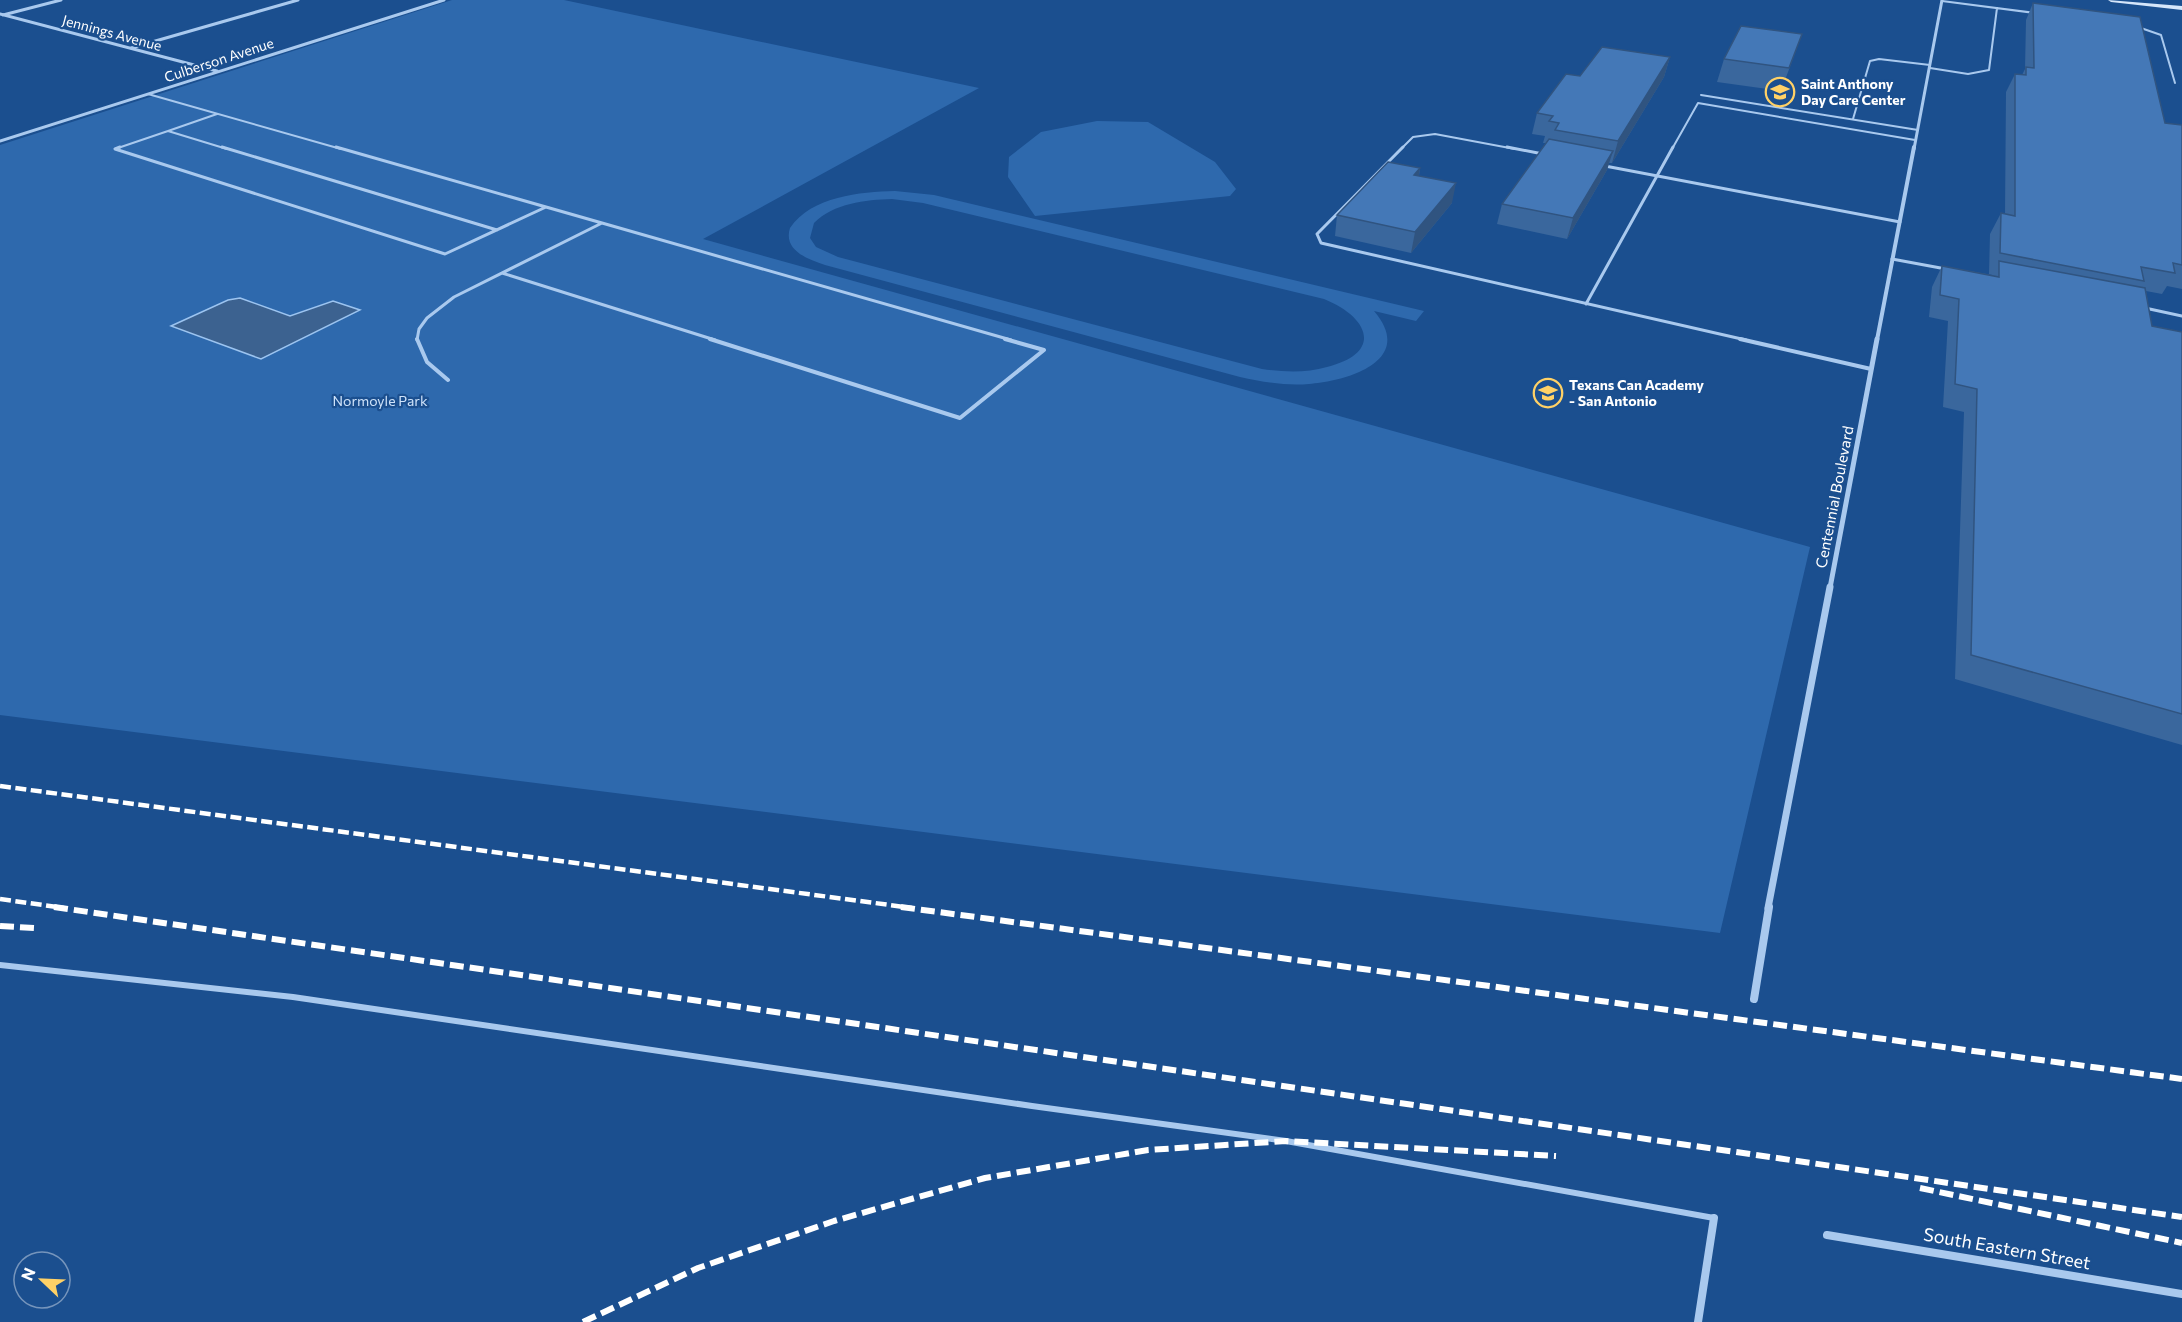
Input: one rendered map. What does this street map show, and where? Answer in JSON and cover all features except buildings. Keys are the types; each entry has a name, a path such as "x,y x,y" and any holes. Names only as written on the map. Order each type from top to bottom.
{"main road":[{"path":"2111,0 2182,8"}],"street":[{"path":"1,14 61,0"},
{"path":"130,48 298,0"},
{"name":"Culberson Avenue","path":"0,141 444,0"},
{"name":"Centennial Boulevard","path":"1754,999 1768,910 1942,0"},
{"name":"Jennings Avenue","path":"1,14 218,72"},
{"path":"1698,1322 1714,1218"},
{"name":"South Eastern Street","path":"1827,1235 2182,1294"}],"lane":[{"path":"1942,0 2044,14"},
{"path":"1853,119 1870,61 1879,59 1984,74 1989,70 1997,8"},
{"path":"2138,27 2161,35 2175,83"},
{"path":"148,94 1044,350 960,418 502,273"},
{"path":"1701,95 1917,130"},
{"path":"1586,303 1698,104 1915,140"},
{"path":"217,114 115,149 445,254 546,207"},
{"path":"168,131 497,230"},
{"path":"1552,156 1435,134 1413,137 1317,234 1321,243 1871,369"},
{"path":"1599,165 1900,222"},
{"path":"447,380 427,362 420,350 417,340 419,329 427,318 438,307 602,223"},
{"path":"1892,259 1950,270"},
{"path":"2136,306 2182,316"},
{"path":"0,965 293,997 1020,1105 1286,1141 1714,1218"}],"green space":[{"name":"Normoyle Park","path":"452,0 564,0 979,88 703,239 1810,547 1720,933 0,715 0,145"},
{"path":"1097,121 1148,122 1215,162 1236,189 1230,196 1035,216 1008,177 1009,157 1041,132"},
{"path":"881,192 934,195 1424,311 1416,321 1374,311 1385,328 1387,343 1382,355 1372,365 1358,373 1325,382 1274,383 1240,377 825,265 811,260 793,248 789,236 790,228 799,217 811,209 838,198","holes":["892,199 923,203 1324,299 1351,315 1360,325 1364,335 1363,344 1357,353 1345,361 1327,367 1295,371 1262,369 838,257 816,247 810,238 814,223 840,207 871,200"]}],"shaded area":[{"path":"240,298 290,316 333,301 360,310 261,359 171,326 228,300"}],"railway":[{"path":"0,786 912,908"},
{"path":"0,899 64,908"},
{"path":"54,907 2182,1217"},
{"path":"901,907 2182,1079"},
{"path":"0,926 34,928"},
{"path":"583,1322 698,1268 834,1221 985,1178 1148,1150 1286,1141 1556,1156"},
{"path":"1920,1188 2182,1243"}],"place":[{"name":"Saint Anthony Day Care Center","path":"1780,92"},
{"name":"Texans Can Academy - San Antonio","path":"1548,393"}]}
